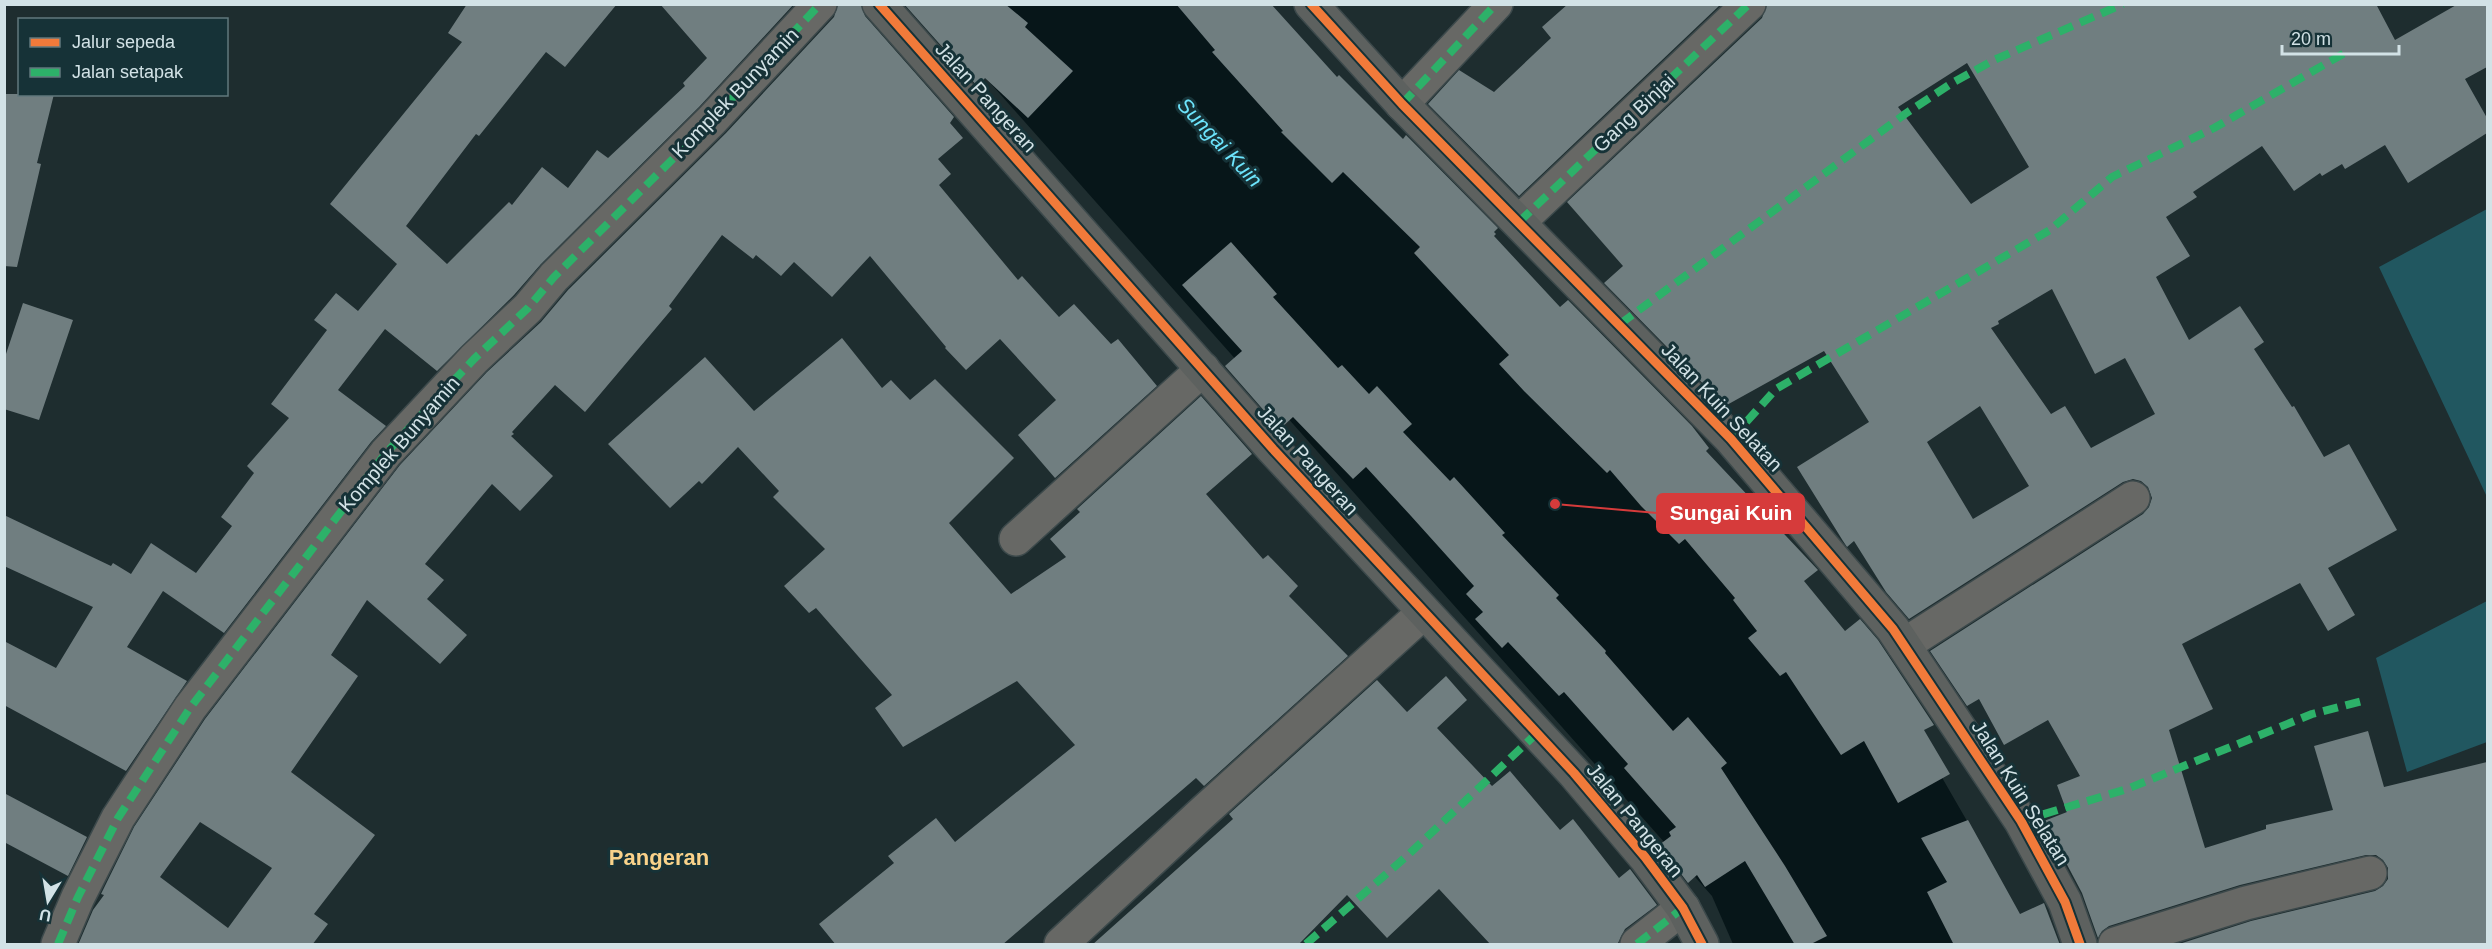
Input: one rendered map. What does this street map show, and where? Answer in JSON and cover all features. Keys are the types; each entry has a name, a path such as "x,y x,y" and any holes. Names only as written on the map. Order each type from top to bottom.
{"street":[{"name":"Komplek Bunyamin","path":"58,945 78,897 118,818 190,708 386,453 474,359 528,308 554,277 712,120 820,4"},
{"name":"Jalan Pangeran","path":"879,4 1203,369 1424,613 1574,773 1645,857 1683,908 1702,945"},
{"name":"Jalan Kuin Selatan","path":"1311,4 1402,104 1731,439 1893,629 2021,821 2065,903 2080,945"},
{"path":"1402,104 1496,4"},
{"name":"Gang Binjai","path":"1519,222 1749,4"},
{"path":"1016,539 1203,369"},
{"path":"1904,645 2133,498"},
{"path":"1061,945 1201,814 1424,613"},
{"path":"2115,945 2246,903 2370,873"},
{"path":"1636,945 1683,908"}],"shaded area":[{"path":"2487,209 2487,497 2379,267"},
{"path":"2487,601 2487,742 2407,772 2376,658"}],"water":[{"path":"921,5 1253,5 1887,682 1967,821 2029,944 1733,944 1712,896"}],"building":[{"path":"467,4 617,4 565,67 546,52 479,136 476,134 406,226 447,264 509,202 512,205 542,167 568,188 597,150 608,158 685,86 683,83 707,58 660,4 794,4 699,107 437,371 385,329 338,390 386,426 371,442 224,633 163,591 127,647 187,681 126,771 4,705 4,641 56,668 93,607 4,566 4,515 111,566 113,563 131,574 151,543 196,573 232,526 221,517 254,473 247,466 289,418 271,404 327,330 314,320 336,293 358,311 397,264 330,204 462,42 448,33"},
{"path":"838,4 861,4 865,16 954,117 950,123 963,138 938,159 951,174 939,185 1018,280 1022,276 1059,317 1074,304 1111,344 1118,339 1157,386 1055,478 1018,435 1056,400 1000,339 966,370 945,348 870,256 832,297 794,262 781,276 756,255 753,259 722,235 669,306 672,309 585,412 555,385 512,432 514,434 511,436 553,476 520,511 492,484 425,564 444,580 427,599 467,635 440,664 367,600 331,655 358,676 291,772 375,835 314,914 328,924 312,945 78,945 93,910 104,895 101,894 134,827 205,719 400,465 487,372 541,322 568,290 726,133 834,17","holes":["200,822 272,868 228,928 160,877"]},
{"path":"904,4 1005,4 1028,23 1025,27 1073,71 1028,118 985,78 978,87"},
{"path":"1176,4 1271,4 1337,77 1339,75 1403,139 1406,135 1498,228 1494,236 1560,307 1568,300 1692,426 1709,448 1706,451 1818,570 1804,581 1845,631 1860,619 1878,640 1934,725 1924,730 1950,774 1898,803 1864,741 1841,755 1786,672 1780,676 1748,638 1757,631 1733,600 1735,598 1685,539 1679,544 1641,506 1610,470 1607,473 1524,391 1499,364 1509,355 1414,253 1420,247 1343,172 1332,183 1281,132 1283,131 1212,52 1215,50"},
{"path":"1568,4 1721,4 1519,196 1428,104 1459,70 1494,92 1551,38 1542,27"},
{"path":"1767,4 2376,4 2395,40 2458,4 2487,4 2487,67 2465,79 2487,118 2487,133 2408,183 2385,145 2345,169 2342,164 2322,176 2320,173 2294,191 2262,146 2193,192 2197,197 2166,217 2190,256 2156,277 2189,340 2240,306 2264,342 2254,349 2292,407 2294,406 2324,457 2349,444 2397,530 2328,568 2355,615 2328,631 2300,583 2182,644 2213,709 2169,730 2205,848 2266,829 2266,825 2333,810 2314,746 2368,731 2384,787 2487,762 2487,945 2176,945 2251,921 2375,891 2388,879 2388,868 2376,855 2366,855 2240,885 2109,926 2098,938 2082,893 2044,821 2067,812 2057,785 2080,776 2048,720 2004,745 1979,699 1967,706 1930,651 2143,514 2152,498 2148,487 2141,481 2133,479 2123,482 1909,619 1886,592 1854,541 1847,547 1797,467 1869,422 1824,351 1725,406 1604,283 1623,266 1567,202 1762,18","holes":["1967,63 2029,167 1971,204 1898,107","2052,289 2095,374 2125,358 2155,414 2091,448 2065,406 2051,414 1991,328 1999,324 1998,321","1980,406 2029,486 1973,519 1927,442"]},
{"path":"4,94 54,96 37,163 41,164 17,267 4,266"},
{"path":"1231,242 1277,294 1273,297 1338,368 1342,365 1369,394 1377,386 1412,424 1403,432 1450,481 1454,477 1505,533 1502,535 1559,595 1556,598 1606,651 1605,653 1673,731 1688,717 1727,763 1721,768 1785,866 1827,936 1809,945 1795,945 1745,861 1705,887 1697,875 1688,883 1659,845 1671,836 1669,832 1676,827 1624,768 1628,764 1564,692 1559,696 1508,642 1502,648 1475,619 1483,612 1466,594 1474,586 1366,467 1353,479 1293,417 1280,429 1225,366 1242,351 1182,285"},
{"path":"23,303 73,320 39,420 4,409 4,360"},
{"path":"842,338 882,388 891,380 910,400 935,379 1014,458 949,523 1011,594 1066,557 1050,539 1080,512 1077,509 1201,396 1252,454 1206,494 1263,559 1268,555 1298,586 1289,596 1348,656 1204,786 1196,778 1002,945 836,945 819,924 894,863 888,856 936,818 955,842 1075,745 1017,681 903,747 875,708 892,695 816,608 809,613 784,586 825,549 773,497 779,491 738,447 702,484 699,481 670,508 608,444 705,357 754,411"},
{"path":"1446,676 1467,700 1437,728 1492,786 1510,771 1560,830 1573,819 1619,878 1630,869 1657,905 1625,929 1617,945 1491,945 1439,889 1387,938 1347,895 1298,945 1092,945 1233,819 1229,814 1377,680 1407,712"},
{"path":"4,793 87,837 68,876 4,842"},
{"path":"1968,820 2020,914 2044,903 2060,945 1954,945 1927,892 1947,882 1921,838"}],"marked path":[{"path":"58,944 78,897 118,818 190,708 386,453 474,359 528,308 554,277 712,120 820,4"},
{"path":"1402,104 1496,4"},
{"path":"1519,222 1749,4"},
{"path":"1620,324 1905,114 1952,83 1994,60 2123,4"},
{"path":"1731,439 1776,389 2050,230 2112,177 2214,128 2348,51"},
{"path":"2021,821 2127,789 2312,714 2366,700"},
{"path":"1306,944 1408,855 1537,733"},
{"path":"1637,944 1683,908"}],"cycle path":[{"path":"879,4 1273,449 1574,773 1645,857 1683,908 1702,944"},
{"path":"1311,4 1402,104 1731,439 1893,629 2021,821 2065,902 2080,944"}],"place":[{"name":"Sungai Kuin","path":"1555,504"}],"district":[{"name":"Pangeran","path":"659,857"}]}
